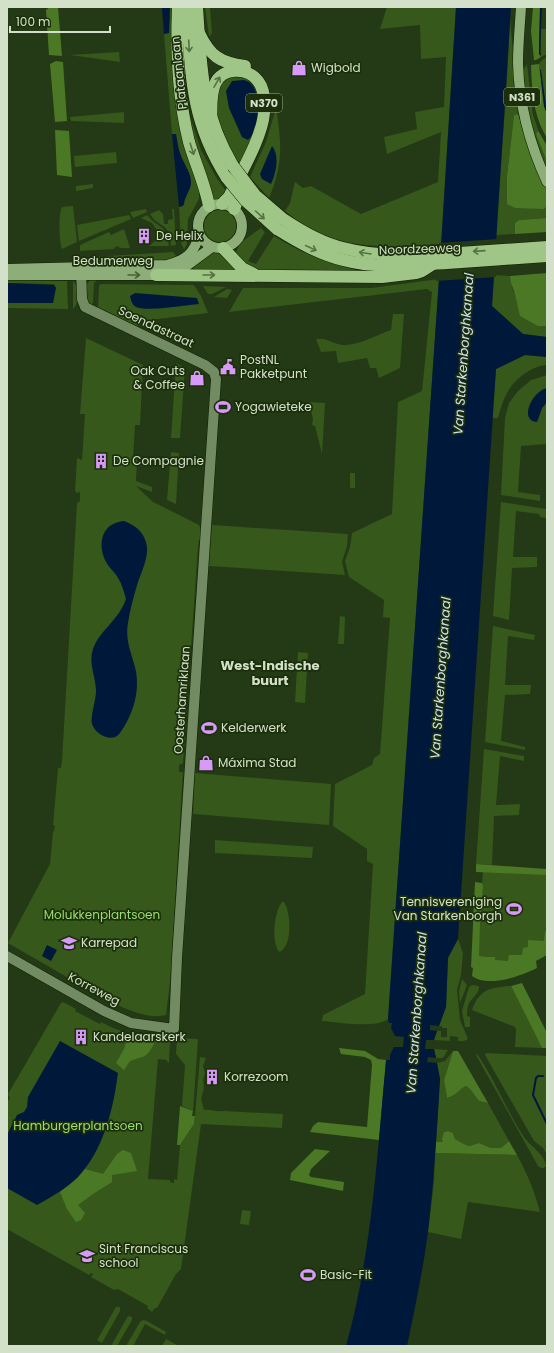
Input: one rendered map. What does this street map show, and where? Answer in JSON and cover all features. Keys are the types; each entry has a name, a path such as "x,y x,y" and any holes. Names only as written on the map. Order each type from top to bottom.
{"highway":[{"path":"178,7 178,73 183,111 189,141 204,185 209,206"},
{"name":"Plataanlaan","path":"187,7 190,63 195,104 205,137 213,155 227,178 245,200 280,224"},
{"name":"Plataanlaan","path":"197,7 203,81 211,120 220,142 233,166 280,224"},
{"name":"N370","path":"199,33 205,45 212,54 222,61 255,69 262,77 269,91 270,109 268,124 263,141 234,209"},
{"name":"N370","path":"211,120 212,95 215,83 220,77 229,72 240,71 250,74 258,80 262,89 264,100 262,129 229,197 222,204"},
{"name":"Noordzeeweg","path":"280,224 343,248 417,264 433,264 517,253 547,247"},
{"name":"N370","path":"217,248 242,268 257,275"},
{"name":"Noordzeeweg","path":"417,264 517,253 547,256"},
{"name":"N370","path":"156,275 382,277 417,264"}],"main road":[{"name":"N361","path":"521,7 518,62 523,107 530,139 540,168 547,182"},
{"path":"222,204 234,209 241,219 242,226 241,234 234,243 217,248 204,242 199,235 197,226 203,211 209,206 222,204"},
{"name":"Bedumerweg","path":"7,275 81,271 174,263 189,255 196,247 199,235"},
{"name":"Bedumerweg","path":"7,269 156,275 185,267 217,248"}],"street":[{"name":"Soendastraat","path":"81,271 82,299 85,307 205,365 214,372"},
{"name":"Oosterhamriklaan","path":"174,1029 173,1023 177,951 216,379 214,372"},
{"name":"Korreweg","path":"7,956 104,1011 131,1023 174,1029"}],"green space":[{"path":"50,7 58,7 62,56 49,55 46,10"},
{"path":"170,7 173,7 199,186 199,199 188,219 187,244 184,250 181,243 179,207 182,207 191,184 190,176 180,154 176,134 172,134 164,34 169,32"},
{"path":"205,7 210,7 212,34 209,36"},
{"path":"387,7 456,7 441,244 374,246 341,241 310,229 285,211 290,203 295,182 303,188 311,186 361,214 438,182 441,132 387,154 384,137 417,129 415,112 444,107 446,57 421,59 420,25 380,29"},
{"path":"533,7 540,7 539,54 541,57 536,60 534,60 531,31"},
{"path":"510,17 518,114 514,115 507,176 507,204 544,209 547,206 547,218 519,220 515,223 515,234 496,235 507,81"},
{"path":"541,29 547,29 547,54 541,57"},
{"path":"119,52 120,62 70,55"},
{"path":"547,57 547,111 539,64"},
{"path":"56,61 63,62 67,121 55,122 50,64"},
{"path":"527,64 533,115 539,132 536,134 547,162 547,174 528,112 523,71"},
{"path":"539,64 544,106 547,114 547,138 539,121 534,103 531,65"},
{"path":"242,73 258,85 261,119 241,166 221,127 215,104 220,82"},
{"path":"184,98 201,150 216,177 228,194 224,198 214,202 200,161"},
{"path":"276,108 280,154 277,175 269,198 250,177 266,142"},
{"path":"124,112 124,123 71,121 70,117"},
{"path":"518,114 532,158 547,190 547,206 544,209 515,208 507,204 507,176 514,115"},
{"path":"55,130 69,131 72,177 57,175"},
{"path":"539,132 547,146 547,162 536,134"},
{"path":"116,152 117,163 75,167 74,156"},
{"path":"93,184 93,188 76,191 76,186"},
{"path":"73,206 77,242 62,249 59,228 62,207"},
{"path":"146,209 147,212 133,218 130,212"},
{"path":"172,209 174,209 176,245 171,246 168,232 164,226 157,222 150,214 159,210 163,214 164,224 168,224 168,220 173,219"},
{"path":"217,210 223,210 233,217 236,226 235,232 229,239 223,242 217,242 207,235 204,229 204,223 211,213"},
{"path":"129,215 131,219 79,241 77,225"},
{"path":"147,215 164,230 168,238 169,246 149,246 156,240 157,231 152,223 141,218"},
{"path":"547,218 547,232 515,234 515,223 519,220"},
{"path":"261,228 265,232 248,261 256,264 274,236 315,256 359,271 266,270 251,268 235,255 240,243"},
{"path":"124,229 130,248 120,248 118,246 114,249 80,251 80,245 109,232 111,235"},
{"path":"212,251 221,252 240,270 196,272 191,265"},
{"path":"173,252 176,256 166,260 77,265 76,258"},
{"path":"547,273 547,326 538,326 520,316 510,276"},
{"path":"494,275 510,276 513,291 538,326 547,326 547,337 523,334 492,306"},
{"path":"7,277 67,281 68,309 7,308 7,303 44,303 56,288 54,284 7,283"},
{"path":"98,279 94,283 93,303 90,305 86,296 87,285 90,280"},
{"path":"439,279 388,1019 374,1024 322,1021 323,1015 365,994 373,864 367,861 367,849 333,826 335,784 372,765 374,758 380,754 390,618 383,617 384,600 349,577 345,561 350,547 352,533 392,514 398,402 422,391 432,292 427,289 229,312 243,288 371,288"},
{"path":"73,280 78,295 77,303 73,309"},
{"path":"101,284 194,285 201,296 208,313 141,321 141,325 137,326 98,307 99,286"},
{"path":"203,286 226,287 212,294 208,294"},
{"path":"227,289 232,290 227,298 214,297"},
{"path":"393,314 404,314 400,368 379,378 376,368 370,368 367,358 338,363 336,351 321,352 316,339 324,339 342,345 363,341 391,330"},
{"name":"Molukkenplantsoen","path":"86,338 143,365 140,425 135,425 133,458 137,458 136,481 152,487 152,492 136,486 153,502 199,525 201,530 198,546 183,763 179,765 179,772 183,772 170,982 166,1015 144,1015 120,1006 76,983 77,980 73,978 72,980 8,943 50,864 53,832 55,826 53,825 58,768 61,768 62,761 77,503 80,501 80,492 77,493 75,491 77,458 82,460 85,414 80,414"},
{"path":"525,355 547,357 547,365 534,368 522,375 508,391 498,418 492,418 496,369"},
{"path":"176,363 185,368 180,438 171,438"},
{"path":"547,375 547,388 545,389 537,422 542,408 547,402 547,444 521,446 518,492 540,495 540,501 501,495 505,418 509,403 518,391 531,380"},
{"path":"309,402 325,403 322,454 315,426 312,425 313,419"},
{"path":"171,452 179,453 176,504 167,500"},
{"path":"350,473 355,473 355,488 350,488"},
{"path":"501,502 546,509 546,518 540,517 539,514 516,511 513,557 537,557 537,567 512,568 509,620 493,616"},
{"path":"212,525 348,534 347,546 342,562 345,575 209,566"},
{"path":"340,616 345,617 344,644 338,644"},
{"path":"493,626 535,635 534,640 508,636 505,685 531,685 530,694 505,695 501,741 525,747 525,750 485,742"},
{"path":"298,652 308,653 305,703 295,702"},
{"path":"484,749 524,756 524,761 500,756 496,805 520,804 519,815 494,816 492,865 476,864"},
{"path":"195,773 331,784 329,825 193,814"},
{"path":"215,840 313,847 312,858 215,853"},
{"path":"476,864 547,869 547,875 476,872"},
{"name":"Tennisvereniging Van Starkenborgh","path":"483,871 547,874 547,944 509,963 476,961"},
{"path":"475,882 482,883 483,886 479,956 495,957 495,960 508,961 509,955 522,955 523,948 528,947 528,940 544,941 545,931 547,931 547,955 536,961 537,968 504,980 487,981 472,976 473,968 471,967"},
{"path":"282,902 284,902 288,913 289,937 284,949 279,952 275,941 274,927 277,912"},
{"path":"458,939 463,953 461,975 457,990 460,1020 468,1039 458,1041 458,1037 450,1036 450,1041 434,1040 437,1031 441,1031 441,1037 447,1037 447,1028 442,1028 442,1026 439,1026 446,1007 448,957"},
{"path":"462,979 467,985 460,1003 459,991"},
{"path":"522,983 547,1033 547,1048 542,1048 511,986"},
{"path":"472,985 479,986 479,989 468,1006 467,1016 470,1017 470,1027 465,1027 462,1011 469,987"},
{"path":"511,986 542,1048 515,1047 515,1027 472,1010 479,997 487,990"},
{"name":"Hamburgerplantsoen","path":"63,1002 76,1009 75,1011 100,1024 101,1022 129,1034 128,1035 153,1040 152,1038 170,1041 169,1063 166,1060 158,1059 148,1179 170,1180 170,1182 174,1183 174,1179 177,1180 180,1145 194,1124 200,1057 206,1058 203,1066 205,1073 203,1080 204,1088 201,1099 204,1110 283,1114 282,1128 201,1124 181,1269 176,1274 157,1308 155,1308 152,1312 147,1308 148,1306 118,1289 114,1290 91,1277 93,1274 91,1273 89,1275 7,1229 7,1100 10,1098 8,1094 61,1003"},
{"path":"129,1034 152,1038 154,1044 149,1053 130,1061 124,1070 116,1063 124,1049"},
{"path":"177,1038 198,1039 193,1111 182,1106 185,1065 176,1054"},
{"path":"339,1048 365,1051 378,1059 386,1060 379,1140 310,1132 313,1126 318,1122 367,1127 372,1065 371,1060 365,1057 341,1054"},
{"path":"434,1049 448,1050 443,1058 436,1058"},
{"path":"453,1051 444,1080 447,1098 453,1096 461,1088 466,1086 479,1101 488,1103 509,1141 501,1148 491,1148 479,1143 469,1146 455,1139 453,1133 448,1131 444,1132 443,1142 436,1142 440,1079 437,1063 445,1061"},
{"path":"453,1051 458,1051 488,1103 479,1101 466,1086 447,1098 444,1080"},
{"path":"486,1053 547,1056 547,1155 543,1148 534,1141 485,1055"},
{"path":"477,1054 524,1137 543,1158 546,1166 544,1168 538,1166 476,1055"},
{"path":"180,1106 193,1111 192,1116 195,1116 194,1124 180,1145 177,1145"},
{"path":"448,1131 453,1133 455,1139 469,1146 479,1143 491,1148 501,1148 509,1141 517,1155 435,1153 436,1142 443,1142 442,1139 444,1132"},
{"path":"315,1149 330,1151 311,1169 309,1175 311,1177 344,1182 343,1191 290,1180 291,1173"},
{"path":"123,1150 131,1153 137,1171 112,1175 112,1182 78,1205 85,1213 81,1220 76,1222 67,1209 60,1192 77,1178 85,1169 103,1174 117,1154"},
{"path":"435,1153 517,1155 536,1197 540,1212 468,1202 461,1239 428,1232 434,1182"},
{"path":"242,1210 251,1211 249,1225 240,1224"},
{"path":"116,1307 120,1307 120,1311 102,1343 97,1340"},
{"path":"128,1316 132,1317 132,1320 117,1346 111,1346"},
{"path":"143,1320 166,1332 165,1335 145,1324 133,1346 126,1346 140,1322"},
{"path":"166,1339 177,1345 162,1346"}],"water":[{"path":"162,7 170,7 169,33 164,34"},
{"name":"Van Starkenborghkanaal","path":"456,7 511,7 492,306 523,334 547,337 547,357 525,355 496,369 458,939 448,958 446,1007 439,1026 430,1025 430,1030 437,1031 434,1040 426,1040 425,1049 434,1049 436,1058 428,1057 427,1062 437,1063 440,1079 434,1175 428,1232 413,1318 407,1346 346,1346 355,1311 368,1240 386,1060 390,1060 390,1055 394,1047 403,1047 404,1037 395,1036 391,1028 392,1023 389,1023 388,1019 439,279"},
{"path":"540,7 542,7 540,55 539,54"},
{"path":"540,69 541,70 547,114 544,106"},
{"path":"244,80 250,83 255,90 259,108 256,127 248,140 242,137 229,108 226,91 232,81"},
{"path":"172,134 176,134 182,159 191,179 191,185 184,205 179,207"},
{"path":"272,146 277,160 276,170 271,184 262,179 260,174"},
{"path":"7,283 54,285 56,288 53,303 7,303"},
{"path":"135,293 197,298 199,304 157,309 141,308 136,307 132,302 130,296"},
{"path":"547,388 547,402 542,408 537,422 529,417 529,406 536,395"},
{"path":"124,521 133,525 142,534 146,542 147,556 132,602 127,629 129,645 137,676 135,702 129,718 120,733 113,738 108,738 100,734 92,724 96,691 91,660 96,643 119,613 126,599 119,580 105,560 102,546 102,540 107,529 117,522"},
{"path":"47,945 57,950 51,961 42,956"},
{"path":"60,1041 118,1073 110,1115 101,1142 95,1154 78,1177 37,1205 7,1188 7,1135 17,1115 24,1112 27,1107 28,1097"}],"pier":[{"path":"498,239 496,277 436,281 439,243"}],"waterway":[{"path":"543,1076 538,1076 536,1078 533,1095 547,1124"}],"place":[{"name":"Wigbold","path":"299,68"},
{"name":"De Helix","path":"144,236"},
{"name":"PostNL Pakketpunt","path":"228,367"},
{"name":"Oak Cuts & Coffee","path":"197,378"},
{"name":"Yogawieteke","path":"223,407"},
{"name":"De Compagnie","path":"101,461"},
{"name":"Kelderwerk","path":"209,728"},
{"name":"Máxima Stad","path":"206,763"},
{"name":"Tennisvereniging Van Starkenborgh","path":"514,909"},
{"name":"Karrepad","path":"69,943"},
{"name":"Kandelaarskerk","path":"81,1037"},
{"name":"Korrezoom","path":"212,1077"},
{"name":"Sint Franciscus school","path":"87,1256"},
{"name":"Basic-Fit","path":"308,1275"}],"district":[{"name":"West-Indische buurt","path":"270,672"}]}
